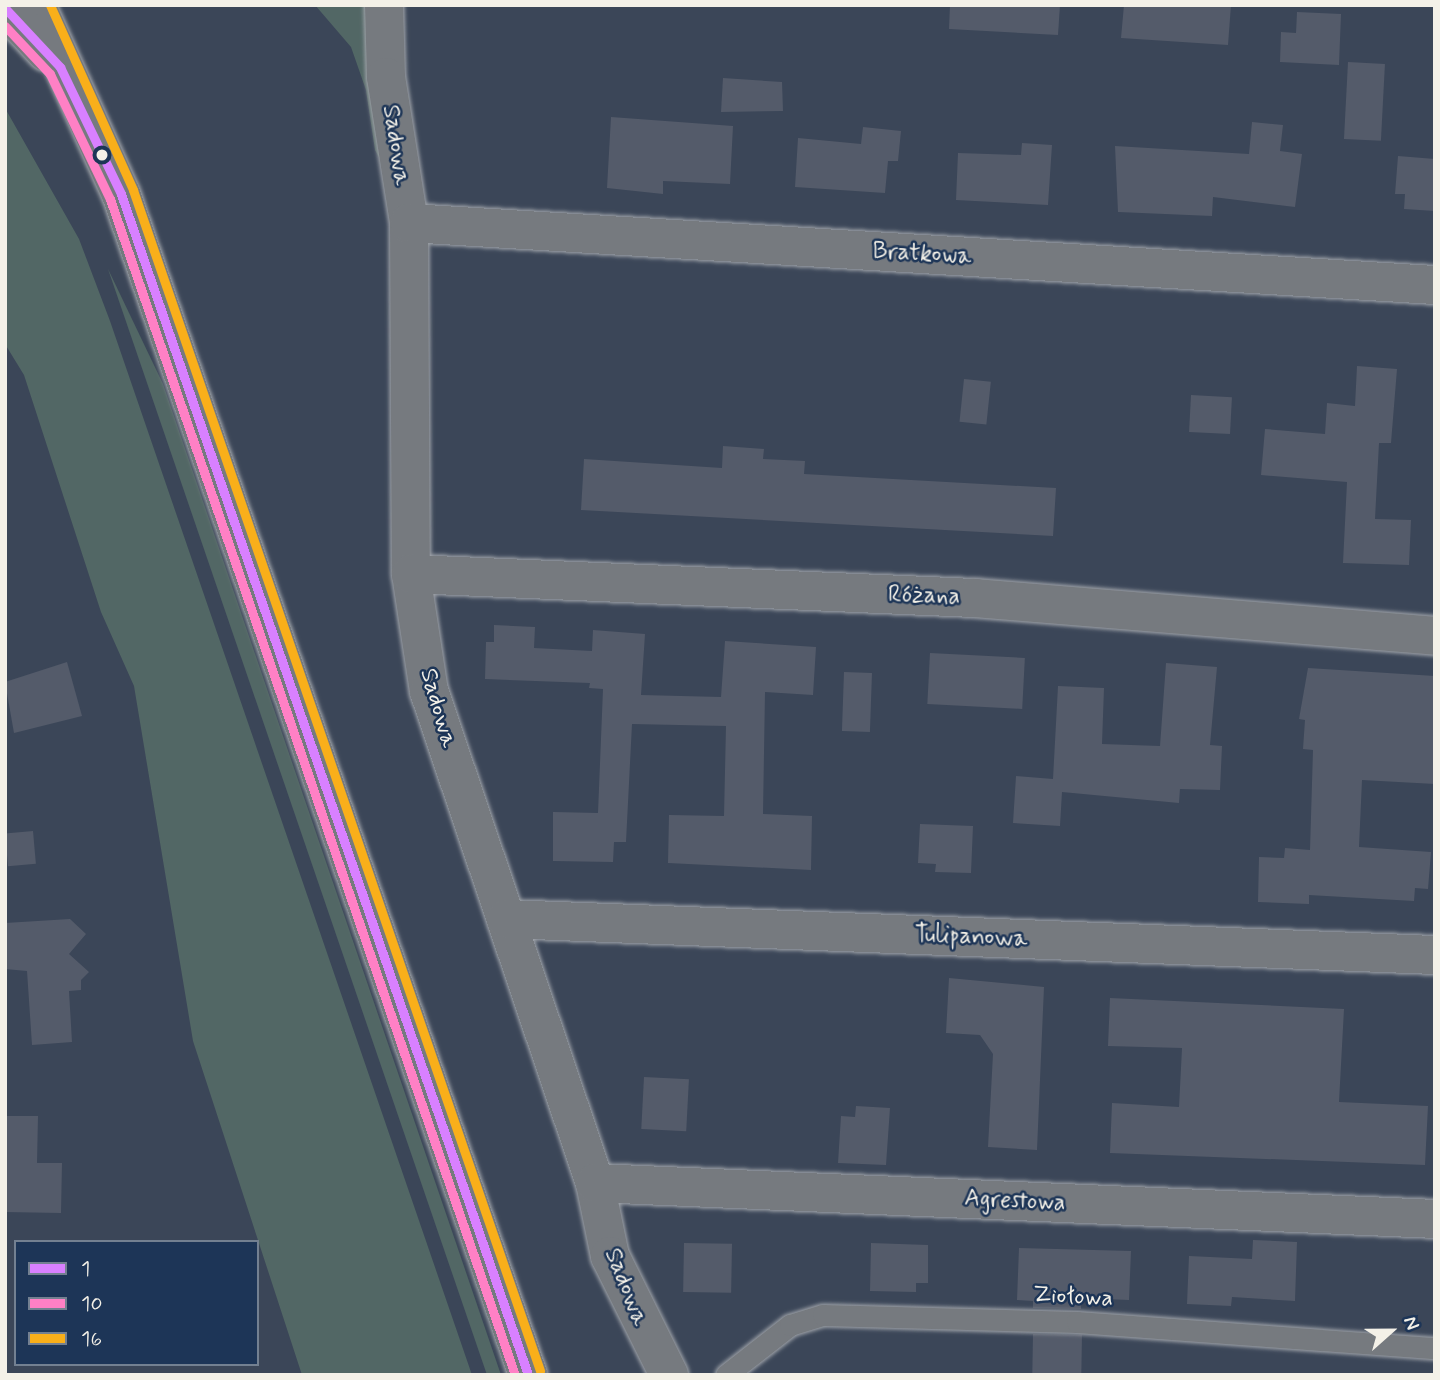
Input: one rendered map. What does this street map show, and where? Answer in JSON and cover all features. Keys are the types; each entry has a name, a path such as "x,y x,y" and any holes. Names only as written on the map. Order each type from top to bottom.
{"street":[{"path":"36,5 60,67 121,194 528,1375"},
{"name":"Sadowa","path":"384,5 386,77 409,223 411,574 429,691 595,1182 610,1256 669,1375"},
{"path":"5,8 60,67"},
{"name":"Bratkowa","path":"409,223 1435,285"},
{"name":"Różana","path":"411,574 975,598 1435,636"},
{"name":"Tulipanowa","path":"506,919 1435,956"},
{"name":"Agrestowa","path":"595,1182 1435,1219"}],"lane":[{"name":"Ziołowa","path":"726,1375 790,1325 823,1315 1077,1322 1435,1348"}],"green space":[{"path":"315,5 374,5 392,181 375,150 366,90 351,47"},
{"path":"5,108 79,239 110,321 472,1375 302,1375 193,1041 134,686 101,612 24,375 5,344"},
{"path":"108,269 163,384 501,1375 487,1375"}],"building":[{"path":"950,5 1060,5 1058,35 949,29"},
{"path":"1124,5 1231,5 1228,45 1121,38"},
{"path":"1297,12 1341,14 1339,65 1280,62 1281,32 1296,33"},
{"path":"1348,62 1385,64 1381,141 1344,139"},
{"path":"723,78 782,82 783,111 721,112"},
{"path":"611,117 733,126 730,184 663,181 663,194 607,188"},
{"path":"1252,122 1283,125 1280,151 1302,154 1295,207 1213,197 1212,216 1118,212 1115,146 1249,154"},
{"path":"863,127 901,131 898,161 888,161 885,193 795,187 798,138 861,144"},
{"path":"1022,143 1052,145 1048,205 956,200 958,153 1021,155"},
{"path":"1398,156 1435,159 1435,211 1404,209 1405,194 1395,194"},
{"path":"1357,366 1397,369 1391,443 1379,443 1375,519 1411,520 1409,565 1343,563 1347,482 1261,475 1265,429 1325,434 1327,403 1355,406"},
{"path":"964,379 991,382 986,425 960,422"},
{"path":"1191,395 1232,397 1230,434 1189,432"},
{"path":"723,446 764,449 763,459 805,461 804,474 1056,488 1053,536 581,510 584,459 722,468"},
{"path":"494,625 535,627 534,648 592,651 593,630 645,634 641,695 721,697 725,641 816,647 813,695 765,692 763,814 812,816 811,870 668,863 669,815 724,816 726,726 632,724 626,842 614,842 613,862 553,861 553,812 598,813 603,689 589,688 590,683 485,679 486,642 494,642"},
{"path":"930,653 1025,658 1022,709 927,704"},
{"path":"67,662 82,716 14,733 5,682"},
{"path":"1166,663 1217,667 1210,745 1222,746 1220,790 1180,789 1179,803 1062,792 1060,826 1013,823 1016,776 1053,779 1058,686 1104,688 1102,744 1160,746"},
{"path":"1308,668 1435,676 1435,784 1362,780 1359,847 1431,852 1428,889 1415,888 1414,901 1309,895 1309,904 1258,902 1259,857 1284,858 1285,848 1310,850 1313,750 1303,749 1305,720 1299,719"},
{"path":"844,672 872,673 870,732 842,731"},
{"path":"920,824 973,826 971,873 935,872 936,864 918,863"},
{"path":"33,831 36,864 8,866 5,833"},
{"path":"70,919 86,934 69,954 89,972 81,980 81,990 69,991 72,1042 32,1045 27,971 5,969 5,923"},
{"path":"949,978 1044,987 1037,1150 988,1147 993,1054 980,1035 946,1033"},
{"path":"1110,998 1344,1009 1339,1102 1428,1106 1425,1165 1110,1153 1112,1103 1179,1107 1182,1048 1108,1046"},
{"path":"644,1077 689,1079 686,1131 641,1129"},
{"path":"856,1106 890,1108 886,1165 838,1163 841,1116 855,1117"},
{"path":"5,1116 38,1116 37,1163 62,1163 61,1213 5,1212"},
{"path":"1253,1240 1297,1242 1295,1301 1232,1297 1231,1306 1187,1304 1189,1256 1252,1259"},
{"path":"684,1243 732,1244 731,1293 683,1292"},
{"path":"871,1243 928,1245 928,1283 916,1283 916,1292 870,1291"},
{"path":"1019,1248 1131,1251 1129,1300 1081,1298 1081,1309 1033,1308 1033,1301 1017,1300"},
{"path":"1033,1334 1082,1335 1081,1375 1032,1375"}],"transit line":[{"name":"16","path":"50,5 133,190 540,1371"},
{"name":"1","path":"5,8 60,67 121,194 528,1375"},
{"name":"10","path":"5,26 50,74 110,199 515,1375"}]}
